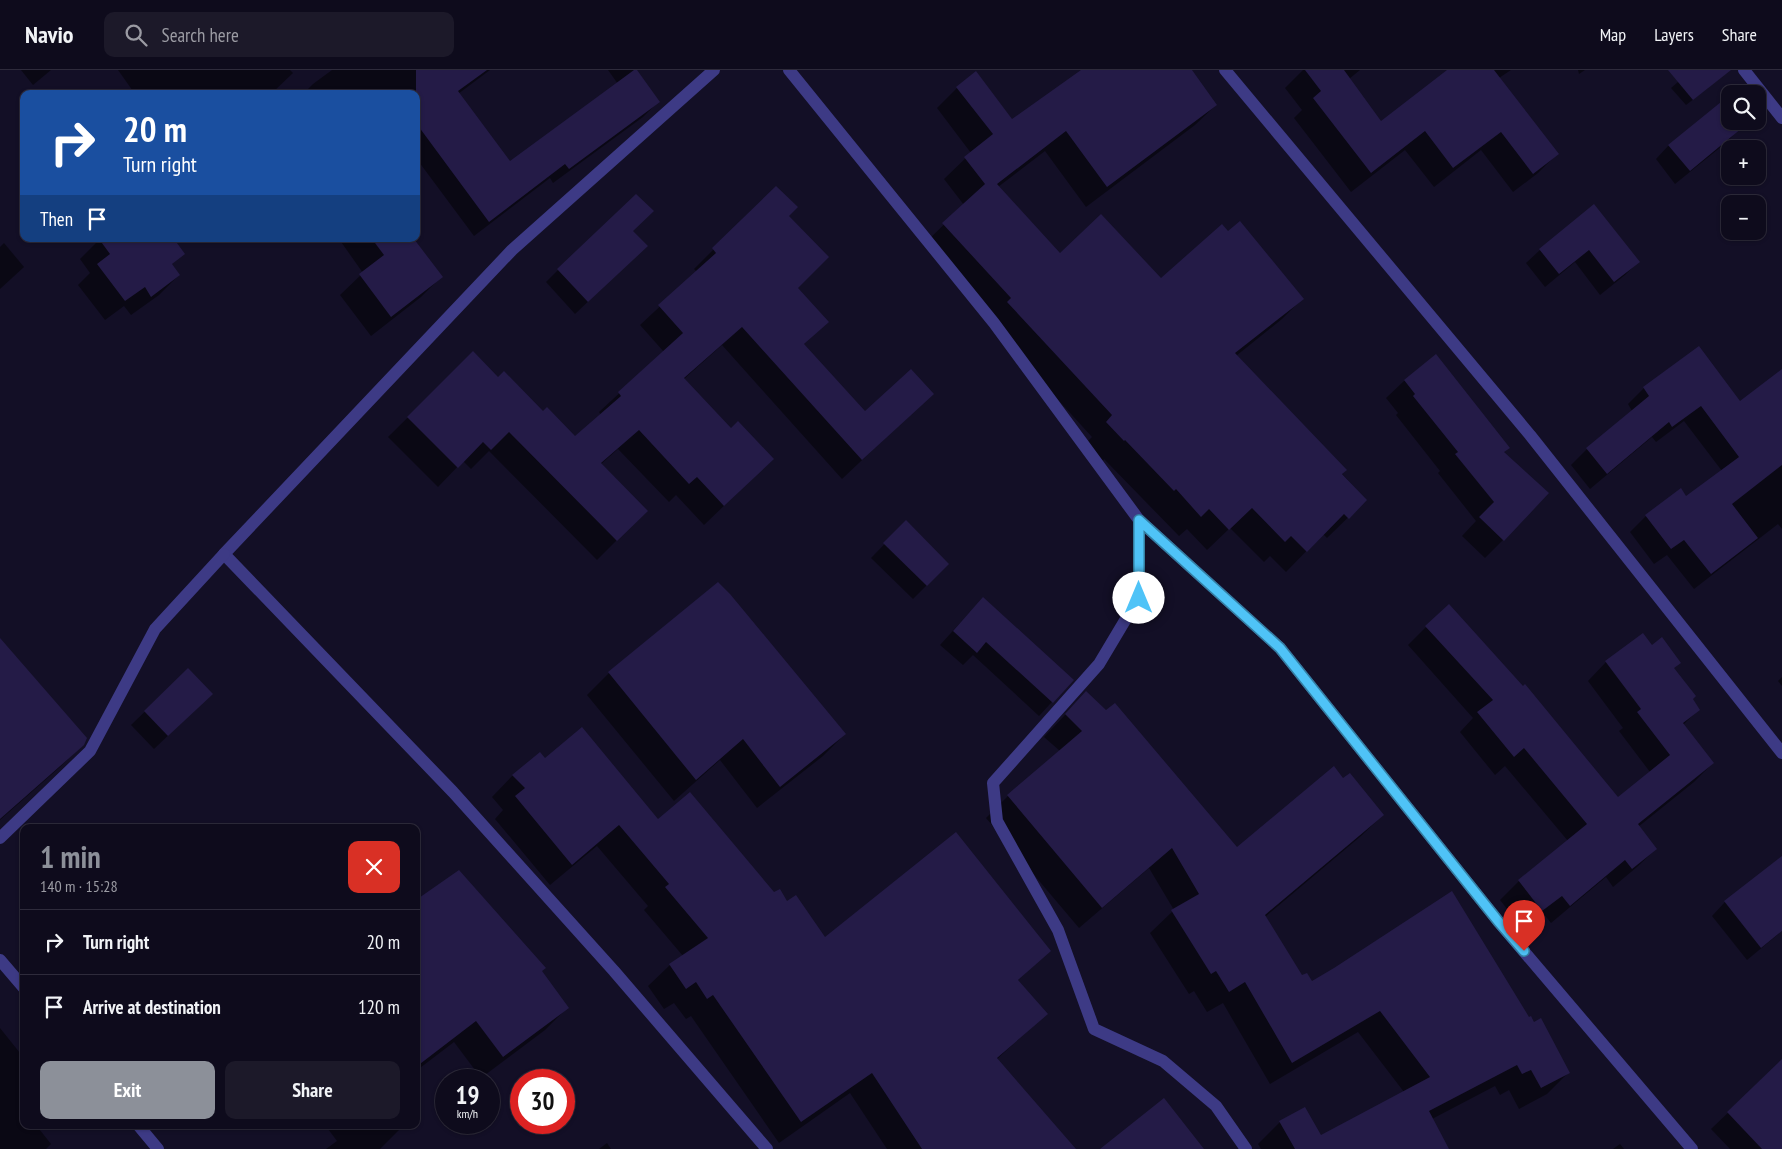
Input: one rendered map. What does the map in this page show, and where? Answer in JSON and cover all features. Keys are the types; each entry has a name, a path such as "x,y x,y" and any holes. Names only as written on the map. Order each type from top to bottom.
{"street":[{"path":"0,838 90,751 155,629 224,554 512,250 714,70"},
{"path":"789,70 994,323 1139,520 1280,648 1498,921 1692,1149"},
{"path":"1225,70 1530,435 1782,753"},
{"path":"1744,70 1782,118"},
{"path":"1139,520 1139,598 1099,664 994,783 997,821 1058,930 1094,1029 1163,1061 1216,1106 1246,1149"},
{"path":"224,554 453,792 614,972 767,1149"},
{"path":"0,960 20,983"},
{"path":"141,1129 158,1149"}],"building":[{"path":"416,70 487,70 458,91 510,161 634,70 637,70 660,102 569,169 565,164 489,222 420,128 420,90 416,90"},
{"path":"1081,70 1192,70 1217,105 1107,187 1066,131 997,184 1060,253 1101,214 1161,278 1222,224 1228,231 1240,221 1304,299 1235,353 1347,470 1342,474 1367,500 1349,519 1344,514 1307,552 1291,536 1285,542 1252,508 1229,530 1209,509 1201,517 1176,489 1174,491 1106,422 1112,415 1007,302 1011,298 942,223 985,184 964,157 993,134 956,87 976,71 1012,119"},
{"path":"1305,70 1344,70 1381,121 1447,70 1494,70 1559,154 1533,174 1501,132 1453,168 1425,131 1371,173 1313,98 1321,91"},
{"path":"1668,70 1731,70 1693,100"},
{"path":"1721,102 1721,130 1740,130 1727,140 1721,140 1721,145 1690,171 1668,145"},
{"path":"776,186 798,207 789,216 829,257 798,288 829,322 804,344 865,411 911,369 934,394 862,460 742,327 684,378 731,428 738,421 774,459 724,506 697,477 689,484 639,430 601,463 648,511 617,541 509,432 491,450 483,442 458,468 407,417 473,351 498,377 504,371 543,411 547,407 575,436 621,396 618,392 683,333 658,305 716,253 712,248"},
{"path":"636,194 654,211 633,231 648,246 588,302 557,269"},
{"path":"1594,204 1640,262 1614,282 1589,250 1559,274 1539,249"},
{"path":"101,242 176,242 185,254 172,264 180,275 151,297 145,287 125,301 97,264 110,254"},
{"path":"374,242 416,242 443,277 391,317 359,274 384,255"},
{"path":"1699,346 1740,401 1782,369 1782,465 1732,504 1758,538 1711,574 1684,540 1671,549 1645,515 1681,488 1686,496 1739,457 1701,406 1672,427 1669,422 1607,474 1586,448 1649,396 1643,387"},
{"path":"1436,354 1510,448 1504,452 1549,493 1504,541 1479,517 1494,502 1455,454 1458,452 1413,396 1415,394 1404,380"},
{"path":"906,520 949,564 927,586 883,543"},
{"path":"718,582 846,734 780,787 743,739 696,780 608,672"},
{"path":"983,597 1074,680 1053,703 986,642 977,653 953,631"},
{"path":"1449,604 1523,686 1525,684 1618,797 1670,755 1637,712 1641,709 1605,661 1643,633 1652,645 1662,637 1681,663 1674,668 1696,696 1693,699 1700,710 1683,723 1714,763 1638,824 1657,849 1632,869 1625,860 1570,906 1562,896 1542,911 1518,880 1587,824 1524,748 1514,757 1477,712 1493,700 1425,626"},
{"path":"0,638 87,738 84,745 0,819"},
{"path":"188,668 213,694 168,736 144,711"},
{"path":"1086,691 1106,710 1115,703 1237,847 1334,766 1343,778 1350,773 1384,815 1265,915 1302,975 1307,973 1312,981 1452,891 1529,1017 1531,1016 1534,1022 1541,1018 1570,1073 1541,1088 1531,1070 1522,1074 1517,1065 1429,1111 1449,1149 1295,1149 1279,1121 1305,1107 1321,1135 1430,1077 1380,1011 1292,1063 1245,982 1229,992 1216,971 1211,974 1171,910 1199,894 1172,848 1102,908 1007,795 1082,731 1065,714"},
{"path":"582,727 658,819 690,792 774,892 780,889 787,901 796,895 825,937 956,832 1051,951 1018,980 1048,1014 997,1058 1076,1149 922,1149 872,1073 801,1122 713,995 707,999 696,982 686,989 669,964 708,938 665,887 669,884 619,825 572,865 515,796 525,788 512,775 540,752 545,758"},
{"path":"1782,856 1782,931 1761,948 1724,901"},
{"path":"459,870 546,968 542,971 569,1008 503,1057 476,1021 420,1064 420,897"},
{"path":"1782,1059 1782,1149 1762,1149 1727,1112"},
{"path":"1164,1098 1204,1149 1100,1149 1149,1110"}],"route":[{"path":"1139,598 1139,520 1280,648 1524,951"}]}
